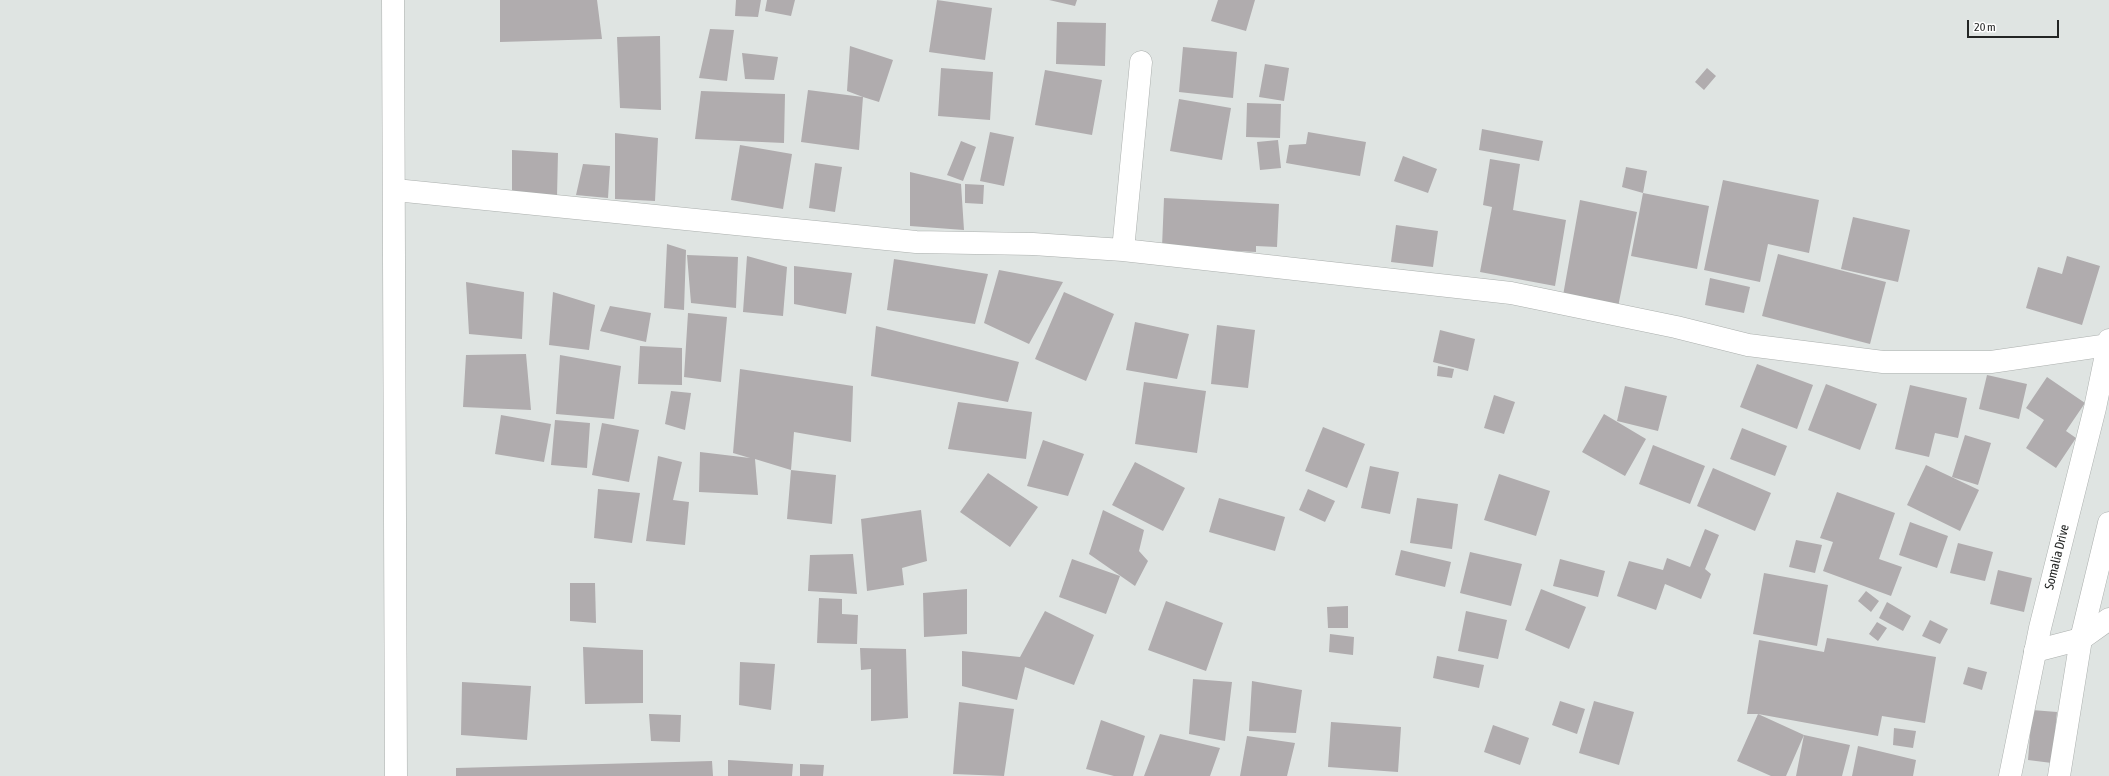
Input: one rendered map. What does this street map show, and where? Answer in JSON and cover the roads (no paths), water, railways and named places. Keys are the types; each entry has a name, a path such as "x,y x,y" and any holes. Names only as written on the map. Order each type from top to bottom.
{"street":[{"path":"394,0 396,776"},
{"path":"1124,250 1141,62"},
{"path":"394,190 916,242 1033,244 1124,250 1511,294 1676,327 1748,345 1883,362 1991,362 2108,344"},
{"name":"Somalia Drive","path":"2010,776 2035,652 2095,408 2108,344"},
{"path":"2059,776 2081,640 2109,524"},
{"path":"2035,652 2081,640 2109,619"}]}
